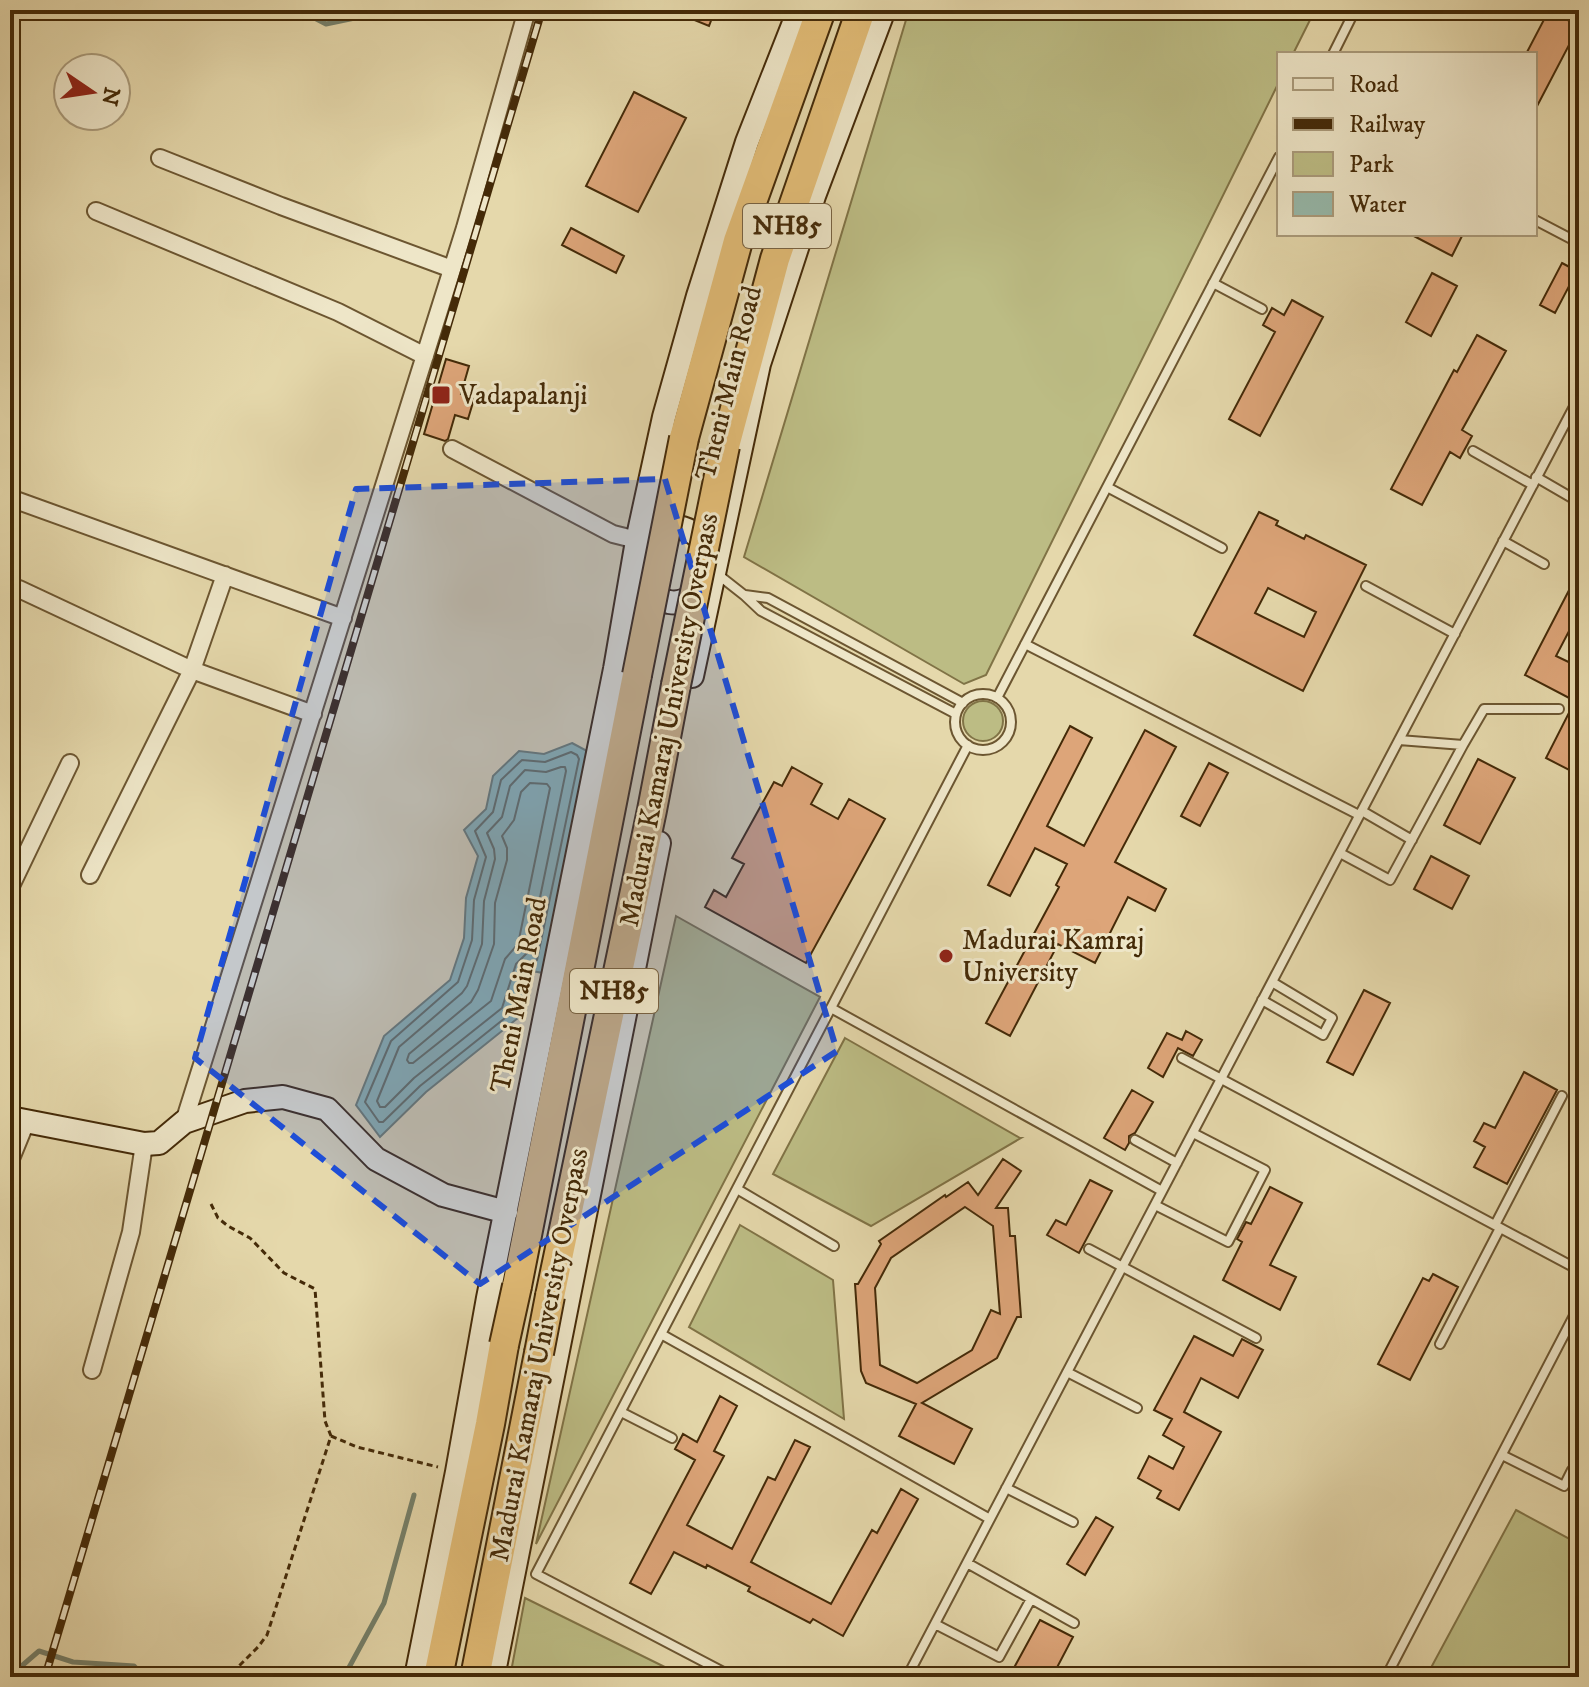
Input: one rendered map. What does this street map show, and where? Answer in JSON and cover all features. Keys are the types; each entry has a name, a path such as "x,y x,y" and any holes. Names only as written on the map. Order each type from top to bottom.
{"highway":[{"name":"Madurai Kamaraj University Overpass","path":"438,1677 684,438 738,241 821,10"},
{"name":"Madurai Kamaraj University Overpass","path":"475,1677 725,446 775,259 861,10"}],"street":[{"path":"184,1122 452,269 527,10"},
{"name":"Theni Main Road","path":"416,1677 627,601 648,541 644,512 664,417 698,296 747,142 799,10"},
{"name":"Theni Main Road","path":"493,1677 705,614 705,571 725,527 759,364 814,196 884,10"},
{"path":"160,158 452,269"},
{"path":"96,211 338,312 425,356"},
{"path":"452,449 613,534 648,541 666,528 678,527 700,537 705,571 687,600 675,602 652,595 645,579 648,541"},
{"path":"10,498 343,618"},
{"path":"90,875 192,670 225,575"},
{"path":"627,601 645,579"},
{"path":"10,595 19,589 192,670 313,714"},
{"path":"10,888 70,763"},
{"path":"10,1161 18,1120 144,1144 159,1143 184,1122 245,1101 283,1097 327,1109 376,1159 443,1195 506,1212"},
{"path":"92,1370 131,1232 144,1144"},
{"path":"485,1313 562,1329"}],"lane":[{"path":"1334,52 1355,10"},
{"path":"997,698 1277,161"},
{"path":"1537,221 1579,243"},
{"path":"1213,283 1262,309"},
{"path":"907,1677 1579,397"},
{"path":"1570,414 1579,419"},
{"path":"1473,451 1579,502"},
{"path":"1107,487 1222,548"},
{"path":"1503,541 1544,564"},
{"path":"705,571 744,595 761,611 956,714"},
{"path":"1366,586 1455,634"},
{"path":"744,595 768,598 963,703"},
{"path":"1025,644 1412,840"},
{"path":"979,694 997,698 1003,703 1009,714 1008,733 1000,743 989,749 976,749 968,745 957,733 955,720 963,703 979,694"},
{"path":"1340,853 1390,880 1484,709 1559,709"},
{"path":"1399,740 1463,745"},
{"path":"733,1677 536,1574 968,745"},
{"path":"1262,1000 1323,1035 1332,1018 1272,982"},
{"path":"831,1008 1162,1191"},
{"path":"1182,1058 1579,1270"},
{"path":"1440,1344 1562,1096"},
{"path":"1155,1205 1228,1242 1265,1170 1193,1133"},
{"path":"1135,1140 1177,1163"},
{"path":"737,1189 834,1246"},
{"path":"1089,1249 1256,1338"},
{"path":"1386,1677 1579,1306"},
{"path":"661,1334 990,1519"},
{"path":"1067,1372 1137,1408"},
{"path":"621,1412 672,1438"},
{"path":"1502,1455 1564,1486 1572,1470"},
{"path":"1006,1488 1073,1522"},
{"path":"967,1563 1074,1623"},
{"path":"935,1624 999,1657 1031,1599"}],"path":[{"path":"211,1204 218,1218 250,1238 284,1273 315,1289 325,1421 331,1436 267,1635 228,1677"},
{"path":"331,1436 357,1447 457,1472"}],"highlighted area":[{"path":"665,479 837,1051 480,1284 195,1058 356,489"}],"green space":[{"path":"909,10 1315,10 1294,52 1277,52 1277,86 986,675 964,684 744,557"},
{"path":"983,701 997,707 1003,721 997,735 983,741 969,735 963,721 969,707"},
{"path":"676,916 820,997 536,1544"},
{"path":"845,1038 1021,1138 871,1226 773,1174"},
{"path":"740,1225 833,1280 844,1419 689,1327"},
{"path":"1516,1510 1579,1544 1579,1677 1426,1677"},
{"path":"525,1598 685,1677 510,1677"}],"water":[{"path":"572,743 589,752 543,973 532,971 518,1018 426,1092 380,1137 356,1105 384,1036 450,980 464,938 466,898 478,856 464,830 486,809 493,776 519,751 544,754"}],"building":[{"path":"670,10 715,10 709,26"},
{"path":"1549,10 1579,26 1537,106 1537,52 1527,52"},
{"path":"634,92 686,118 638,212 586,186"},
{"path":"571,228 624,256 616,273 562,245"},
{"path":"1414,236 1462,236 1452,256"},
{"path":"1562,263 1577,271 1555,313 1540,305"},
{"path":"1432,273 1457,286 1431,336 1406,322"},
{"path":"1292,300 1323,317 1260,436 1229,419 1275,332 1263,325 1272,308 1284,315"},
{"path":"1477,335 1506,351 1462,430 1472,436 1460,458 1450,452 1422,505 1391,489 1454,370 1457,372"},
{"path":"446,359 469,366 461,394 474,399 468,419 455,415 445,441 424,434"},
{"path":"1259,512 1278,521 1276,525 1304,539 1306,535 1366,565 1303,691 1194,635","holes":["1268,588 1316,612 1304,637 1255,613"]},
{"path":"1579,571 1579,612 1556,656 1579,667 1579,766 1575,773 1546,758 1575,701 1525,675"},
{"path":"1070,726 1092,738 1047,826 1084,846 1145,730 1176,747 1115,862 1166,889 1155,911 1128,897 1095,963 1058,944 1010,1036 986,1023 1059,887 1056,885 1067,864 1035,848 1010,896 988,885"},
{"path":"1478,759 1515,778 1480,844 1444,825"},
{"path":"1209,763 1228,773 1200,826 1181,816"},
{"path":"792,767 822,784 811,804 838,819 849,799 885,819 806,963 705,907 714,890 726,897 744,864 732,858 774,782 782,786"},
{"path":"1431,856 1469,876 1452,909 1414,889"},
{"path":"1364,990 1390,1003 1353,1075 1327,1062"},
{"path":"1186,1031 1202,1040 1193,1056 1178,1048 1163,1077 1148,1068 1167,1033 1182,1040"},
{"path":"1524,1072 1557,1090 1507,1184 1474,1167 1485,1147 1474,1141 1484,1123 1495,1128"},
{"path":"1132,1090 1153,1102 1135,1133 1129,1136 1125,1150 1104,1138"},
{"path":"1003,1159 1021,1171 996,1208 1008,1208 1010,1236 1015,1236 1021,1317 1017,1317 997,1358 922,1403 972,1429 954,1464 899,1436 916,1404 866,1383 861,1371 855,1284 858,1284 881,1244 879,1241 968,1182 978,1195","holes":["965,1207 993,1226 1000,1314 991,1310 972,1350 917,1383 880,1365 875,1288 891,1258"]},
{"path":"1090,1180 1112,1191 1079,1253 1047,1235 1056,1220 1066,1225"},
{"path":"1270,1187 1302,1203 1270,1265 1296,1277 1280,1310 1223,1280 1242,1242 1237,1239 1246,1222 1251,1224"},
{"path":"1433,1274 1458,1287 1410,1380 1378,1364 1423,1278 1429,1281"},
{"path":"1194,1336 1233,1356 1242,1339 1263,1350 1238,1398 1201,1378 1184,1412 1221,1432 1179,1510 1157,1498 1161,1491 1138,1478 1149,1456 1173,1469 1184,1447 1163,1435 1172,1419 1154,1410"},
{"path":"720,1396 737,1406 714,1451 724,1456 687,1525 732,1549 768,1477 775,1480 795,1440 810,1447 751,1562 831,1604 872,1530 877,1533 901,1489 918,1499 843,1636 813,1619 810,1623 748,1591 750,1587 707,1565 706,1568 674,1552 651,1594 630,1583 695,1460 675,1449 683,1434 697,1442"},
{"path":"1096,1517 1113,1527 1085,1575 1067,1564"},
{"path":"1040,1620 1073,1637 1052,1677 1009,1677"}],"waterway":[{"path":"299,10 326,24 393,10"},
{"path":"439,10 468,15 481,10"},
{"path":"340,1677 346,1673 384,1603 414,1495"},
{"path":"10,1676 39,1651 73,1662 134,1666 144,1677"}],"railway":[{"path":"45,1677 542,10"}],"place":[{"name":"Vadapalanji","path":"441,395"},
{"name":"Madurai Kamraj University","path":"946,956"}]}
